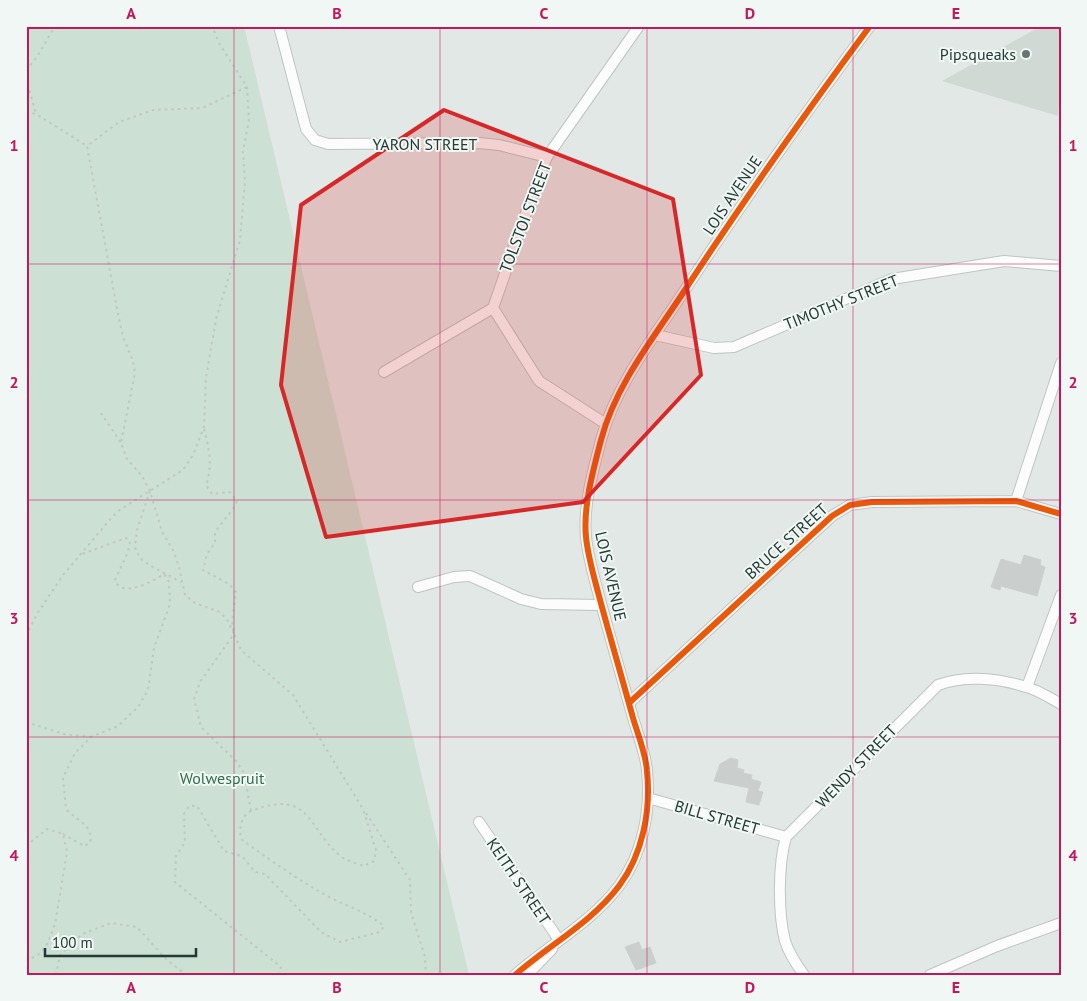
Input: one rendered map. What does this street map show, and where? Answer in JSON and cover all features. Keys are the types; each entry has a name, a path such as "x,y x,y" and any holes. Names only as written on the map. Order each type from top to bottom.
{"street":[{"name":"YARON STREET","path":"278,26 306,130 315,140 328,144 479,143 499,145 547,157"},
{"path":"625,26 632,36"},
{"name":"TOLSTOI STREET","path":"493,308 547,157 639,26"},
{"name":"LOIS AVENUE","path":"515,975 605,903 621,884 643,834 648,798 647,768 590,558 585,525 590,488 606,424 628,376 655,335 789,136 870,26"},
{"name":"TIMOTHY STREET","path":"655,335 714,348 734,347 892,279 1004,261 1061,266"},
{"path":"384,372 493,308 539,381 575,406 606,424"},
{"path":"1016,501 1061,363"},
{"name":"BRUCE STREET","path":"629,703 832,516 850,505 872,502 1016,501 1061,514"},
{"path":"418,587 454,577 470,576 521,599 541,604 602,605"},
{"path":"1027,687 1061,595"},
{"name":"WENDY STREET","path":"786,837 938,685 960,678 1027,687 1061,704"},
{"name":"BILL STREET","path":"648,798 786,837"},
{"name":"KEITH STREET","path":"479,822 557,942"},
{"path":"786,837 782,849 782,917 785,940 791,956 804,975"},
{"path":"930,975 997,946 1061,924"},
{"name":"LOIS AVENUE","path":"527,975 557,942"}],"path":[{"path":"26,70 37,57 55,26"},
{"path":"212,26 219,42 247,87 249,120 244,152 245,182 240,240 216,319 206,378 204,427 210,450 210,473 206,485 208,491 212,494 230,492 237,501 233,510 215,532 215,543 207,554 203,570 229,584 236,592 232,622 234,634 200,682 194,699 201,727 236,761 244,773 251,810"},
{"path":"26,78 36,114"},
{"path":"87,146 119,122 153,110 202,108 247,87"},
{"path":"26,112 36,114 87,146 118,314 123,337 133,361 135,373 121,443"},
{"path":"101,413 121,443 127,459 142,476 150,491 162,532 173,550 179,567 185,595 195,603 220,612 228,621 241,650 293,695 363,809 410,880 411,912 425,957 426,975"},
{"path":"26,636 37,614 63,575 121,509 183,470 193,454 204,427"},
{"path":"150,491 142,511 135,548 140,558 181,583"},
{"path":"136,537 130,541 128,552 115,580 116,584 122,588 132,588 146,584 164,574"},
{"path":"82,554 119,539 126,538 130,541"},
{"path":"26,846 47,829 63,834 84,846 90,843 92,834 89,826 77,820 66,809 63,778 75,752 91,737 118,726 138,707 148,690 154,648 170,604 169,582 164,574"},
{"path":"26,722 64,734 91,737"},
{"path":"278,975 280,967 175,882 176,856 184,842 184,814 189,806 197,806 224,851 242,856 255,872 265,874 321,932 340,942 380,932 384,926 376,919 322,894 241,838 239,828 244,817 251,810 276,803 296,807 308,816 340,855 364,866 374,862 376,850 363,809"},
{"path":"26,961 38,955 48,943 55,924 67,852 63,834"},
{"path":"56,975 60,955 82,934 111,923 137,927 165,958 186,975"}],"highlighted area":[{"path":"444,110 673,199 701,375 583,502 326,537 281,385 301,205"}],"shaded area":[{"name":"Pipsqueaks","path":"1041,26 1061,26 1061,94 1058,116 942,81"}],"green space":[{"name":"Wolwespruit","path":"26,26 244,26 469,975 26,975"}],"building":[{"path":"1024,555 1041,560 1040,565 1045,567 1037,596 1001,586 1000,590 991,587 1001,559 1021,565"},
{"path":"731,758 738,760 737,768 744,770 743,773 752,775 751,779 761,782 758,791 763,792 759,805 746,802 749,788 714,781 720,764"},
{"path":"639,942 642,950 650,947 656,963 636,970 625,947"}],"cycle path":[{"path":"515,975 583,923 608,899 619,886 634,860 644,831 648,801 645,758 595,582 586,537 585,525 589,488 607,420 615,401 646,347 773,160 870,26"},
{"path":"629,703 832,516 850,505 872,502 1016,501 1061,514"}],"place":[{"name":"Pipsqueaks","path":"1026,54"}]}
